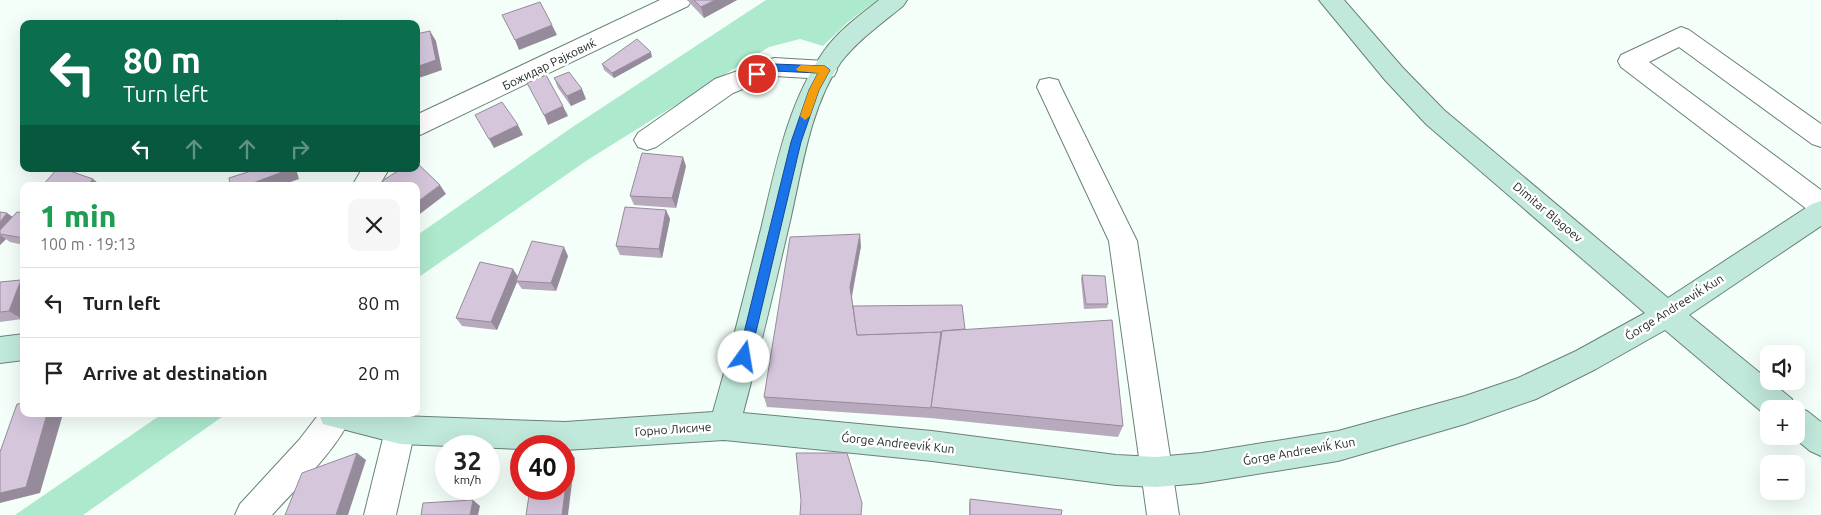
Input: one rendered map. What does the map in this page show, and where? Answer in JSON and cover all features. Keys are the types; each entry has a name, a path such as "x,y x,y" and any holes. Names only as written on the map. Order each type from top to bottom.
{"street":[{"name":"Божидар Рајковиќ","path":"420,125 435,116 488,93 680,0"},
{"name":"Горно Лисиче","path":"348,417 400,430 565,436 724,426 744,357 796,142 814,90 834,56 862,25 895,0"},
{"name":"Dimitar Blagoev","path":"1330,0 1394,74 1435,117 1770,400"},
{"path":"1821,137 1681,36 1630,61 1821,205"},
{"path":"647,140 724,86 774,67 825,70"},
{"path":"1049,87 1122,241 1163,515"},
{"name":"Ǵorge Andreeviḱ Kun","path":"724,426 932,446 1116,470 1156,472 1201,468 1338,446 1465,410 1525,389 1586,360 1666,314 1821,212"},
{"path":"0,350 20,348"},
{"path":"251,515 310,450 334,417"},
{"path":"1805,428 1821,441"},
{"path":"380,515 400,430"}],"green space":[{"path":"766,0 877,0 848,22 823,46 800,39 769,47 589,159 420,276 420,233 571,128"},
{"path":"158,417 222,417 83,515 15,515"}],"building":[{"path":"694,0 715,0 701,7"},
{"path":"540,2 552,25 515,40 502,15"},
{"path":"430,31 436,60 420,66 420,33"},
{"path":"637,39 651,52 612,73 602,64"},
{"path":"569,72 582,89 567,96 554,78"},
{"path":"546,75 563,106 544,115 527,83"},
{"path":"502,102 518,125 489,139 475,115"},
{"path":"642,153 683,157 672,198 630,196"},
{"path":"420,166 440,185 420,200 420,182 382,181 396,172 420,172"},
{"path":"54,172 73,172 93,179 90,182 46,182"},
{"path":"248,172 282,172 256,182 230,182 229,178"},
{"path":"625,207 666,210 659,249 616,246"},
{"path":"0,212 7,213 0,222"},
{"path":"17,212 20,212 20,237 0,234 0,230"},
{"path":"860,234 850,287 857,335 941,332 931,408 764,397 790,237"},
{"path":"532,241 564,247 551,283 516,281"},
{"path":"480,262 513,269 491,322 456,318"},
{"path":"1082,275 1105,276 1108,304 1086,304"},
{"path":"20,280 9,311 0,312 0,282"},
{"path":"962,305 965,329 942,331 941,335 941,332 857,335 853,306"},
{"path":"1112,320 1123,426 931,407 942,331"},
{"path":"17,404 20,404 20,417 46,417 26,487 0,493 0,452"},
{"path":"357,453 336,515 285,515 302,473"},
{"path":"796,453 847,453 862,503 861,515 800,515 801,500"},
{"path":"970,499 1062,510 1061,515 970,515"},
{"path":"473,500 470,515 421,515 423,503"},
{"path":"528,500 564,500 562,515 526,515"}],"slow traffic":[{"path":"801,69 825,70 814,90 805,116"}],"route":[{"path":"744,357 796,142 814,90 825,70 774,67 757,74"}]}
